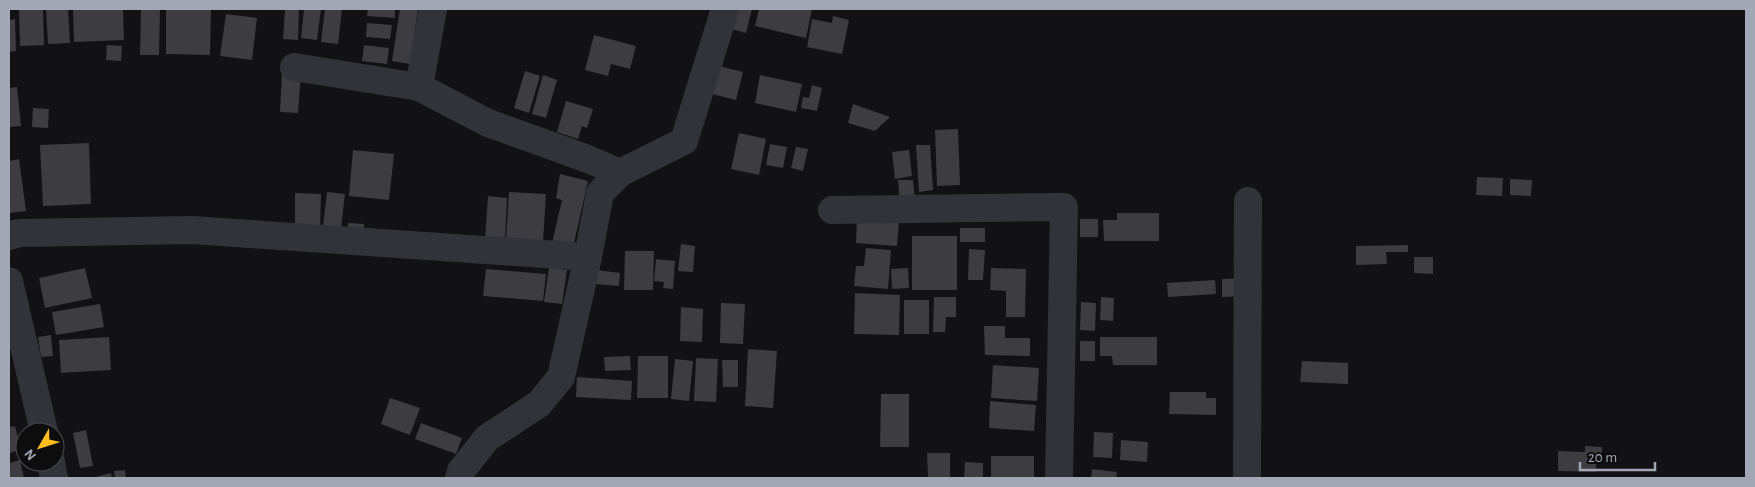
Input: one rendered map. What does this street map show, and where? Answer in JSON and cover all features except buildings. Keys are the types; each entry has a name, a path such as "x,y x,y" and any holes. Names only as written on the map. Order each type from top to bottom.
{"street":[{"path":"419,87 433,9"},
{"path":"459,478 487,438 539,404 561,377 600,193 620,173 684,141 725,9"},
{"path":"294,67 419,87 488,123 588,158 620,173"},
{"path":"1247,478 1248,201"},
{"path":"832,210 1064,207 1059,478"},
{"path":"9,236 19,232 192,230 588,256"},
{"path":"9,280 42,422"}]}
